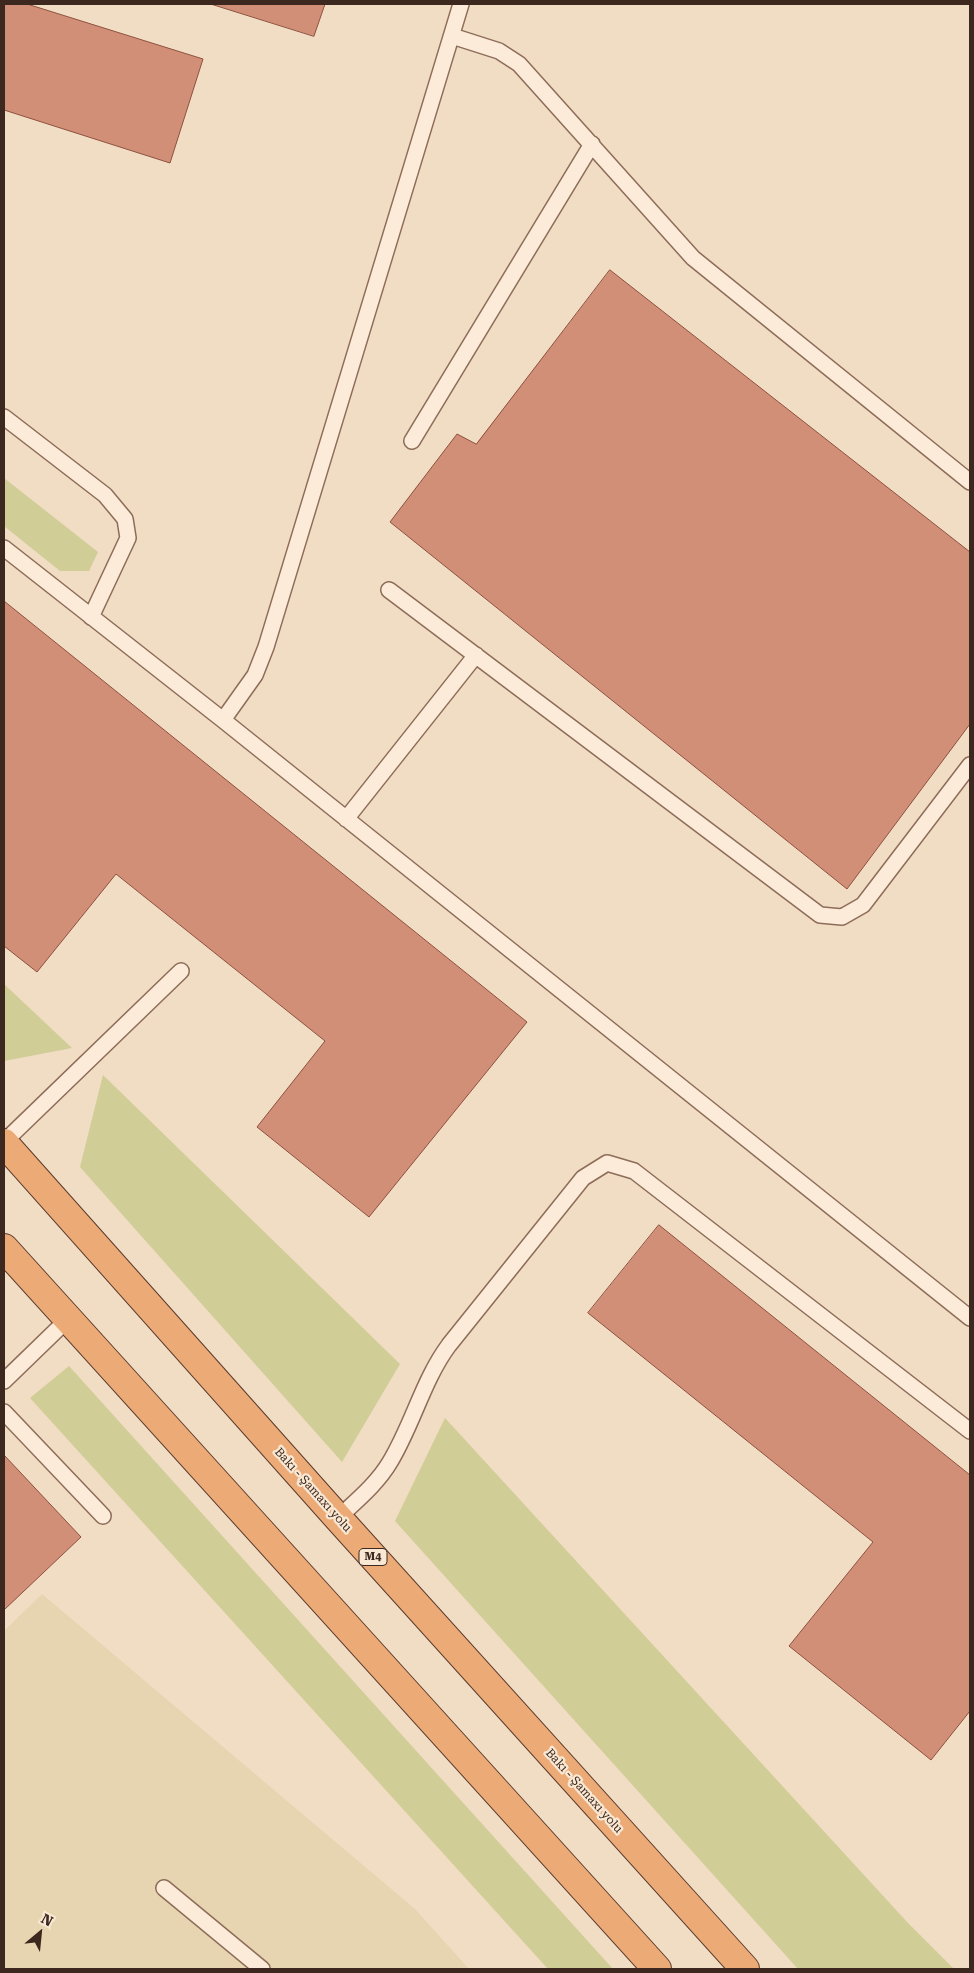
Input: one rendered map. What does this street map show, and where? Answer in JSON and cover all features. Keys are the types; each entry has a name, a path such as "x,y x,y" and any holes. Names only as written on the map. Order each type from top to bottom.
{"highway":[{"name":"Bakı - Şamaxı yolu","path":"4,1142 338,1518 745,1969"},
{"path":"4,1248 657,1969"}],"lane":[{"path":"223,720 255,675 266,647 461,4"},
{"path":"452,36 499,51 519,64 693,258 970,482"},
{"path":"412,441 592,144"},
{"path":"4,417 105,495 125,519 128,538 91,617"},
{"path":"4,548 223,720 970,1318"},
{"path":"389,590 820,914 842,917 863,905 970,765"},
{"path":"346,819 476,655"},
{"path":"4,1142 180,971"},
{"path":"338,1518 375,1482 390,1461 436,1363 449,1345 583,1178 607,1163 634,1171 970,1431"},
{"path":"4,1381 68,1319"},
{"path":"4,1412 103,1516"},
{"path":"164,1888 262,1969"}],"shaded area":[{"path":"4,478 98,552 89,571 60,571 4,526"},
{"path":"4,984 72,1048 4,1061"},
{"path":"103,1075 400,1364 342,1462 80,1167"},
{"path":"69,1366 613,1969 548,1969 30,1398"},
{"path":"445,1418 908,1923 954,1969 798,1969 395,1521"},
{"path":"42,1594 415,1909 469,1969 4,1969 4,1631"}],"building":[{"path":"4,4 27,4 203,59 170,163 4,110"},
{"path":"211,4 325,4 314,36"},
{"path":"610,270 970,552 970,724 847,889 390,522 457,434 476,444"},
{"path":"4,601 527,1022 369,1217 257,1127 325,1041 116,874 37,972 4,946"},
{"path":"659,1225 970,1475 970,1711 931,1760 789,1646 873,1542 588,1313"},
{"path":"4,1455 81,1537 4,1610"}]}
